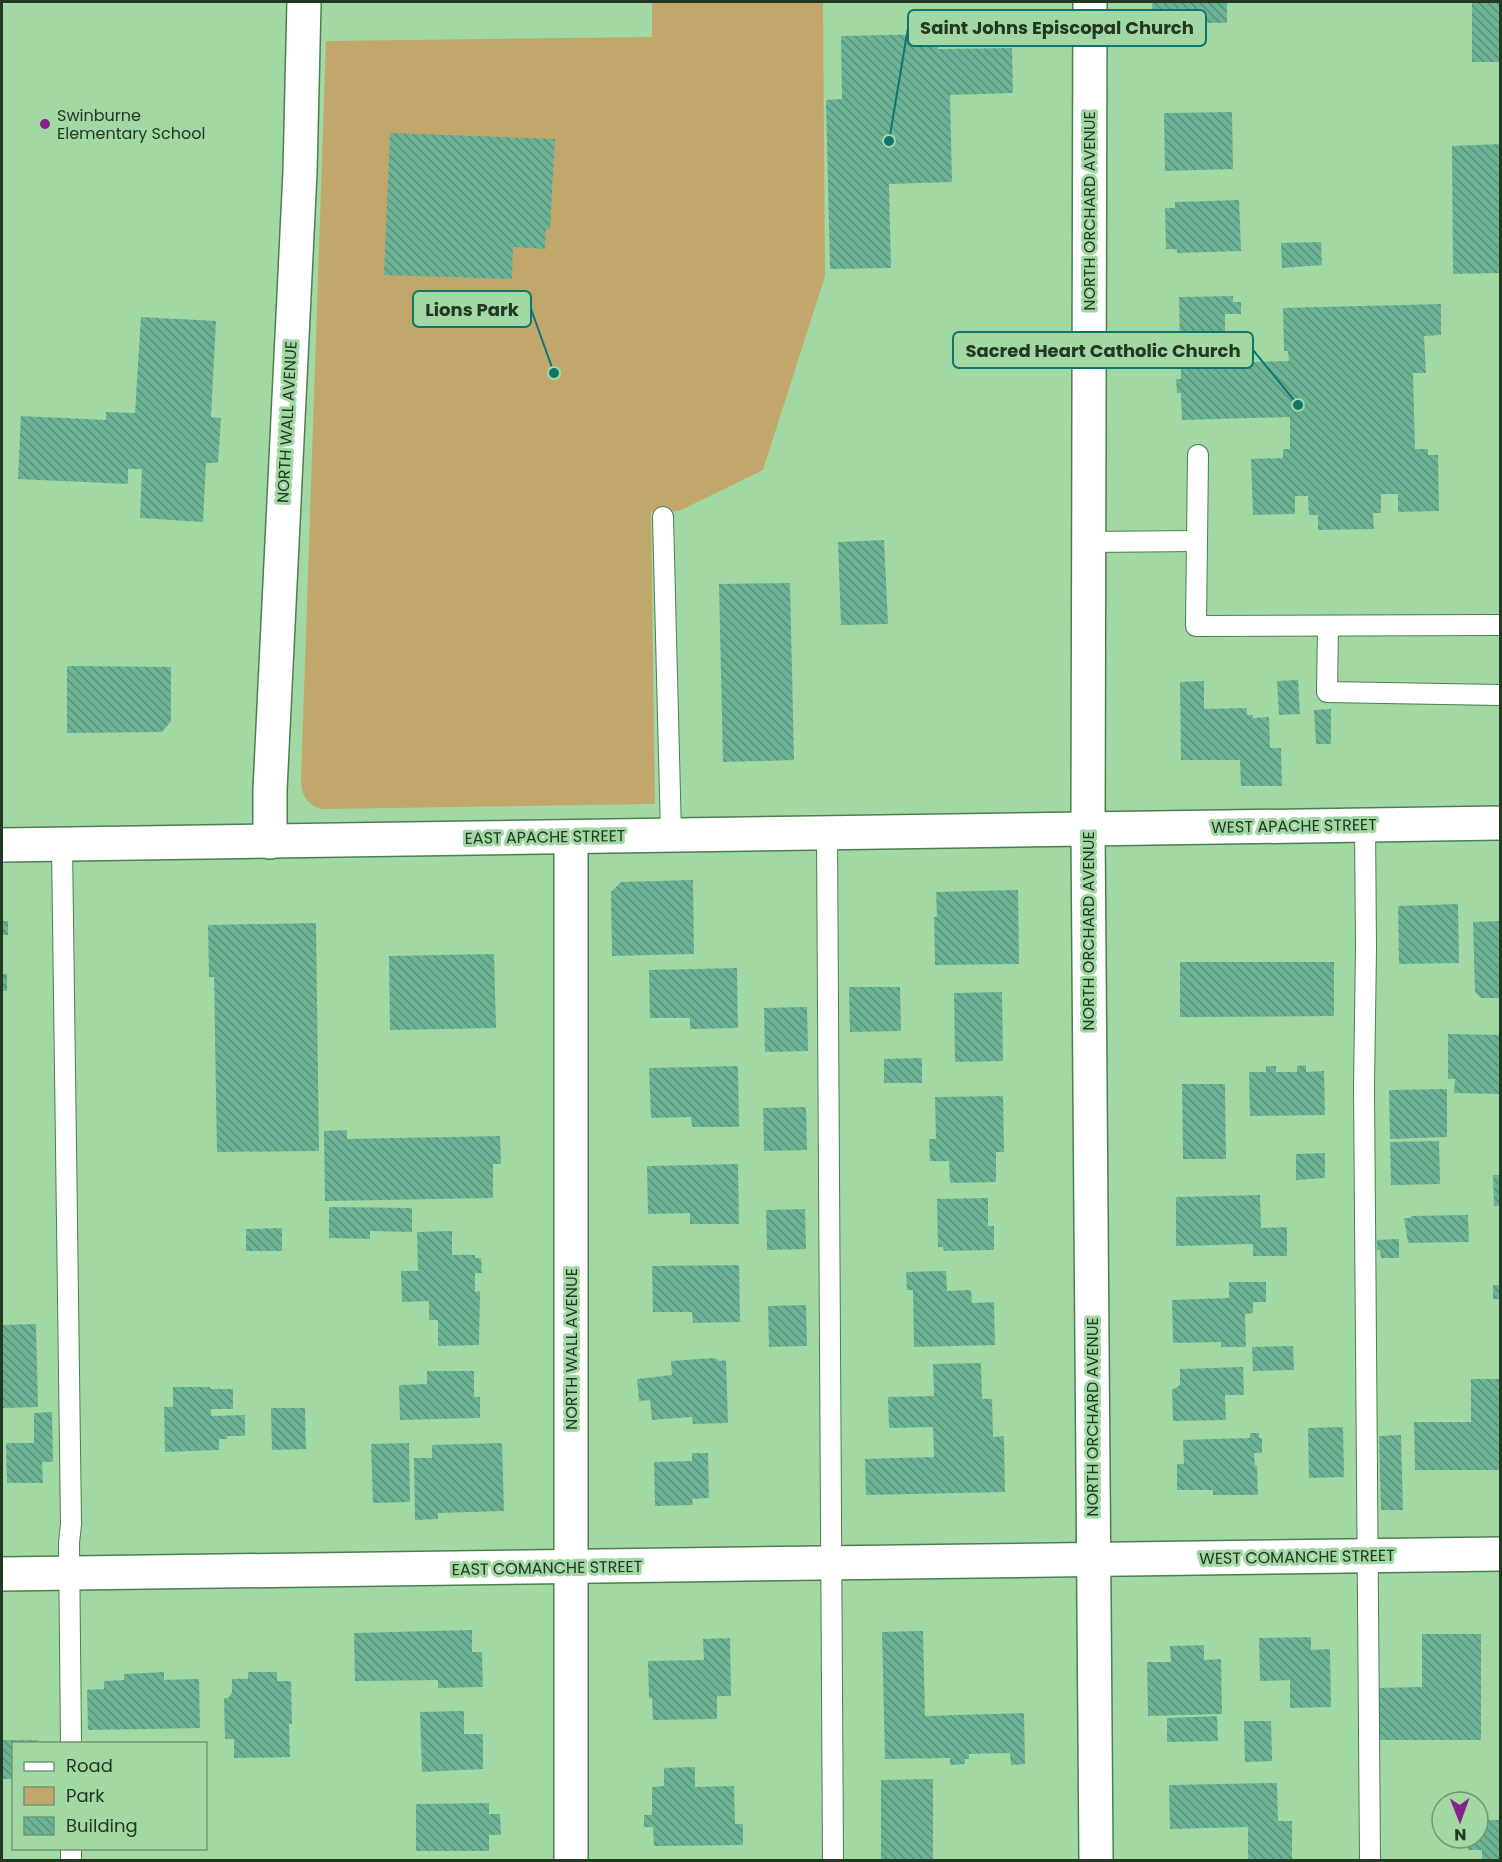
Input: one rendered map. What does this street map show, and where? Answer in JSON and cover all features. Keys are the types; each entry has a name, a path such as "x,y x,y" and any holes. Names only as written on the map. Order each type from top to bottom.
{"street":[{"name":"NORTH WALL AVENUE","path":"270,842 271,755 299,183 304,2"},
{"name":"NORTH ORCHARD AVENUE","path":"1090,2 1088,830 1096,1860"},
{"name":"WEST APACHE STREET","path":"1088,830 1500,823"},
{"name":"EAST APACHE STREET","path":"2,845 1088,830"},
{"name":"NORTH WALL AVENUE","path":"571,837 571,1860"},
{"name":"WEST COMANCHE STREET","path":"1093,1560 1500,1554"},
{"name":"EAST COMANCHE STREET","path":"2,1574 1093,1560"}],"lane":[{"path":"1198,455 1196,626 1500,625"},
{"path":"663,517 670,835"},
{"path":"1088,542 1196,541"},
{"path":"1328,626 1327,692 1500,695"},
{"path":"1365,825 1364,1099 1370,1860"},
{"path":"827,833 833,1860"},
{"path":"62,845 71,1524 69,1543 71,1742"}],"green space":[{"path":"652,2 823,2 825,276 763,470 679,511 651,512 655,804 320,809 306,798 301,781 326,41 652,37"}],"building":[{"path":"1152,2 1227,2 1227,23 1207,23 1207,26 1163,26 1163,20 1153,21"},
{"path":"1472,2 1500,2 1500,62 1472,62"},
{"path":"937,34 938,49 1012,48 1013,93 950,95 952,182 889,184 891,268 830,269 826,100 842,99 841,36"},
{"path":"1232,112 1233,169 1165,171 1164,113"},
{"path":"390,133 555,139 550,229 546,229 545,249 513,247 512,279 384,275"},
{"path":"1500,144 1500,273 1453,274 1452,146"},
{"path":"1239,200 1241,251 1177,253 1177,249 1166,249 1165,208 1175,208 1175,202"},
{"path":"1321,242 1322,265 1282,268 1281,243"},
{"path":"1233,296 1233,302 1241,302 1241,314 1225,314 1225,350 1180,350 1179,297"},
{"path":"1441,304 1441,335 1424,336 1426,373 1413,373 1415,449 1428,449 1428,455 1438,455 1439,511 1398,512 1398,494 1381,494 1381,513 1373,513 1374,529 1318,530 1318,515 1309,515 1308,496 1295,496 1295,514 1253,515 1251,459 1283,458 1283,449 1290,449 1290,417 1182,420 1181,393 1177,393 1176,379 1181,379 1181,364 1289,361 1288,351 1284,351 1283,308"},
{"path":"141,317 216,321 211,417 221,418 218,463 206,463 203,522 140,518 142,469 128,469 128,484 18,479 21,416 106,420 106,412 135,413"},
{"path":"884,540 888,624 841,625 838,542"},
{"path":"790,583 794,760 723,762 719,584"},
{"path":"67,666 171,667 171,721 162,732 67,733"},
{"path":"1298,680 1300,714 1279,715 1277,681"},
{"path":"1204,681 1204,709 1247,708 1247,715 1253,715 1253,718 1269,717 1270,748 1281,748 1282,786 1241,786 1240,760 1181,760 1180,682"},
{"path":"1331,709 1331,744 1316,744 1314,710"},
{"path":"693,880 694,954 612,956 611,892 621,882"},
{"path":"1018,890 1019,964 935,965 936,892"},
{"path":"1458,904 1459,963 1399,964 1398,906"},
{"path":"2,921 8,921 8,935 2,935"},
{"path":"1500,921 1500,998 1481,998 1475,992 1473,922"},
{"path":"316,923 319,1151 217,1152 214,977 209,977 208,925"},
{"path":"494,954 496,1028 390,1030 389,956"},
{"path":"1180,962 1334,962 1334,1016 1180,1017"},
{"path":"737,968 738,1028 690,1029 690,1018 650,1018 649,970"},
{"path":"2,974 7,974 7,991 2,991"},
{"path":"849,987 900,987 901,1031 850,1032"},
{"path":"1002,992 1003,1061 955,1062 954,993"},
{"path":"807,1007 808,1051 765,1052 764,1008"},
{"path":"1448,1034 1500,1035 1500,1094 1454,1093 1455,1079 1448,1079"},
{"path":"922,1058 922,1083 884,1083 884,1059"},
{"path":"1306,1065 1306,1072 1324,1071 1325,1115 1250,1116 1249,1072 1266,1072 1266,1066 1276,1066 1276,1072 1297,1072 1297,1066"},
{"path":"738,1066 739,1127 692,1127 691,1117 651,1118 649,1068"},
{"path":"1182,1084 1225,1084 1226,1159 1183,1159"},
{"path":"1447,1089 1447,1137 1390,1139 1389,1090"},
{"path":"1003,1096 1004,1152 996,1152 996,1182 950,1183 949,1161 930,1161 929,1139 936,1139 935,1097"},
{"path":"806,1107 807,1150 764,1151 763,1108"},
{"path":"347,1130 347,1139 500,1136 501,1164 493,1164 493,1198 325,1201 324,1131"},
{"path":"1439,1141 1440,1184 1391,1185 1390,1142"},
{"path":"1325,1153 1325,1178 1296,1180 1296,1154"},
{"path":"738,1164 739,1224 690,1224 690,1213 648,1214 647,1166"},
{"path":"1493,1175 1500,1175 1500,1206 1494,1206"},
{"path":"1260,1195 1261,1228 1287,1227 1287,1256 1253,1256 1253,1244 1176,1246 1176,1197"},
{"path":"988,1198 988,1226 994,1226 994,1250 944,1251 943,1247 938,1247 937,1199"},
{"path":"329,1207 412,1208 412,1232 370,1231 370,1239 329,1238"},
{"path":"805,1209 806,1249 767,1250 766,1210"},
{"path":"1468,1215 1469,1242 1408,1243 1404,1218"},
{"path":"282,1228 282,1251 246,1251 246,1229"},
{"path":"452,1231 452,1255 475,1255 475,1258 481,1258 482,1273 475,1273 475,1292 480,1291 479,1345 438,1346 438,1320 429,1320 429,1301 402,1302 401,1271 418,1271 417,1232"},
{"path":"1399,1239 1399,1258 1381,1258 1380,1250 1377,1250 1377,1240"},
{"path":"739,1265 740,1322 693,1323 692,1312 653,1312 652,1266"},
{"path":"946,1271 947,1291 971,1290 972,1303 994,1302 995,1345 914,1347 913,1290 907,1290 906,1272"},
{"path":"1229,1282 1266,1282 1266,1302 1253,1302 1253,1313 1245,1314 1246,1347 1221,1347 1221,1342 1173,1343 1172,1300 1229,1298"},
{"path":"1493,1285 1500,1285 1500,1299 1493,1299"},
{"path":"806,1305 807,1346 769,1347 768,1306"},
{"path":"36,1324 38,1407 2,1408 2,1325"},
{"path":"1293,1346 1294,1370 1253,1371 1252,1347"},
{"path":"714,1358 719,1361 726,1360 728,1423 693,1424 692,1417 652,1420 650,1400 639,1401 637,1379 672,1375 671,1361"},
{"path":"981,1363 982,1399 992,1399 993,1437 1004,1436 1005,1492 866,1495 865,1459 934,1457 933,1427 889,1428 888,1397 934,1396 933,1364"},
{"path":"1243,1367 1244,1395 1225,1395 1226,1420 1173,1421 1172,1390 1180,1385 1180,1369"},
{"path":"427,1371 474,1371 474,1397 480,1397 480,1418 400,1420 399,1385 427,1384"},
{"path":"1471,1379 1500,1379 1500,1470 1415,1470 1414,1422 1471,1422"},
{"path":"173,1387 233,1389 233,1409 211,1409 211,1416 245,1415 245,1436 227,1436 227,1439 219,1439 219,1450 165,1452 164,1407 173,1407"},
{"path":"271,1408 305,1408 306,1449 272,1450"},
{"path":"52,1412 53,1462 42,1462 43,1483 7,1483 6,1443 34,1443 34,1413"},
{"path":"1343,1427 1344,1477 1309,1478 1308,1428"},
{"path":"1250,1433 1259,1433 1259,1438 1262,1438 1262,1453 1254,1453 1258,1495 1213,1495 1213,1490 1177,1490 1177,1464 1184,1464 1183,1440 1250,1438"},
{"path":"1401,1435 1403,1510 1381,1510 1379,1436"},
{"path":"409,1443 410,1502 373,1503 371,1444"},
{"path":"502,1443 504,1511 438,1513 438,1519 415,1520 414,1458 432,1458 432,1445"},
{"path":"692,1453 708,1453 709,1498 692,1499 693,1505 655,1506 654,1462 692,1461"},
{"path":"472,1630 472,1652 482,1652 483,1687 438,1688 438,1680 355,1681 354,1633"},
{"path":"923,1631 925,1716 1024,1713 1025,1764 1011,1765 1010,1753 969,1754 969,1759 965,1759 965,1764 950,1765 950,1758 885,1759 882,1632"},
{"path":"1422,1634 1481,1634 1481,1740 1379,1740 1379,1688 1422,1687"},
{"path":"1311,1637 1311,1650 1330,1649 1331,1707 1290,1708 1290,1680 1260,1681 1259,1638"},
{"path":"730,1638 731,1696 717,1696 717,1719 653,1720 652,1698 649,1698 648,1661 704,1660 703,1639"},
{"path":"1204,1645 1204,1660 1221,1659 1222,1714 1148,1716 1147,1662 1171,1662 1170,1646"},
{"path":"164,1672 164,1680 199,1679 200,1728 88,1730 87,1690 104,1689 104,1681 124,1680 124,1674"},
{"path":"248,1672 277,1672 277,1681 291,1681 290,1757 234,1758 234,1739 225,1739 224,1698 228,1698 232,1693 232,1679 248,1679"},
{"path":"464,1711 464,1734 483,1734 483,1769 422,1772 420,1712"},
{"path":"1217,1716 1218,1741 1167,1742 1167,1718"},
{"path":"1244,1721 1271,1721 1272,1761 1245,1762"},
{"path":"2,1740 38,1740 38,1742 12,1742 12,1779 2,1779"},
{"path":"695,1767 695,1787 734,1786 735,1824 743,1824 743,1845 654,1846 653,1827 644,1827 644,1815 652,1815 652,1787 664,1786 664,1768"},
{"path":"933,1779 933,1860 881,1860 881,1780"},
{"path":"1277,1783 1278,1821 1292,1821 1292,1860 1248,1860 1248,1827 1170,1829 1169,1785"},
{"path":"489,1803 489,1814 500,1814 501,1835 489,1835 489,1851 416,1851 416,1804"},
{"path":"1490,1820 1500,1820 1500,1860 1482,1860 1482,1850 1490,1850"}],"place":[{"name":"Swinburne Elementary School","path":"45,124"},
{"name":"Saint Johns Episcopal Church","path":"889,141"},
{"name":"Lions Park","path":"554,373"},
{"name":"Sacred Heart Catholic Church","path":"1298,405"}]}
